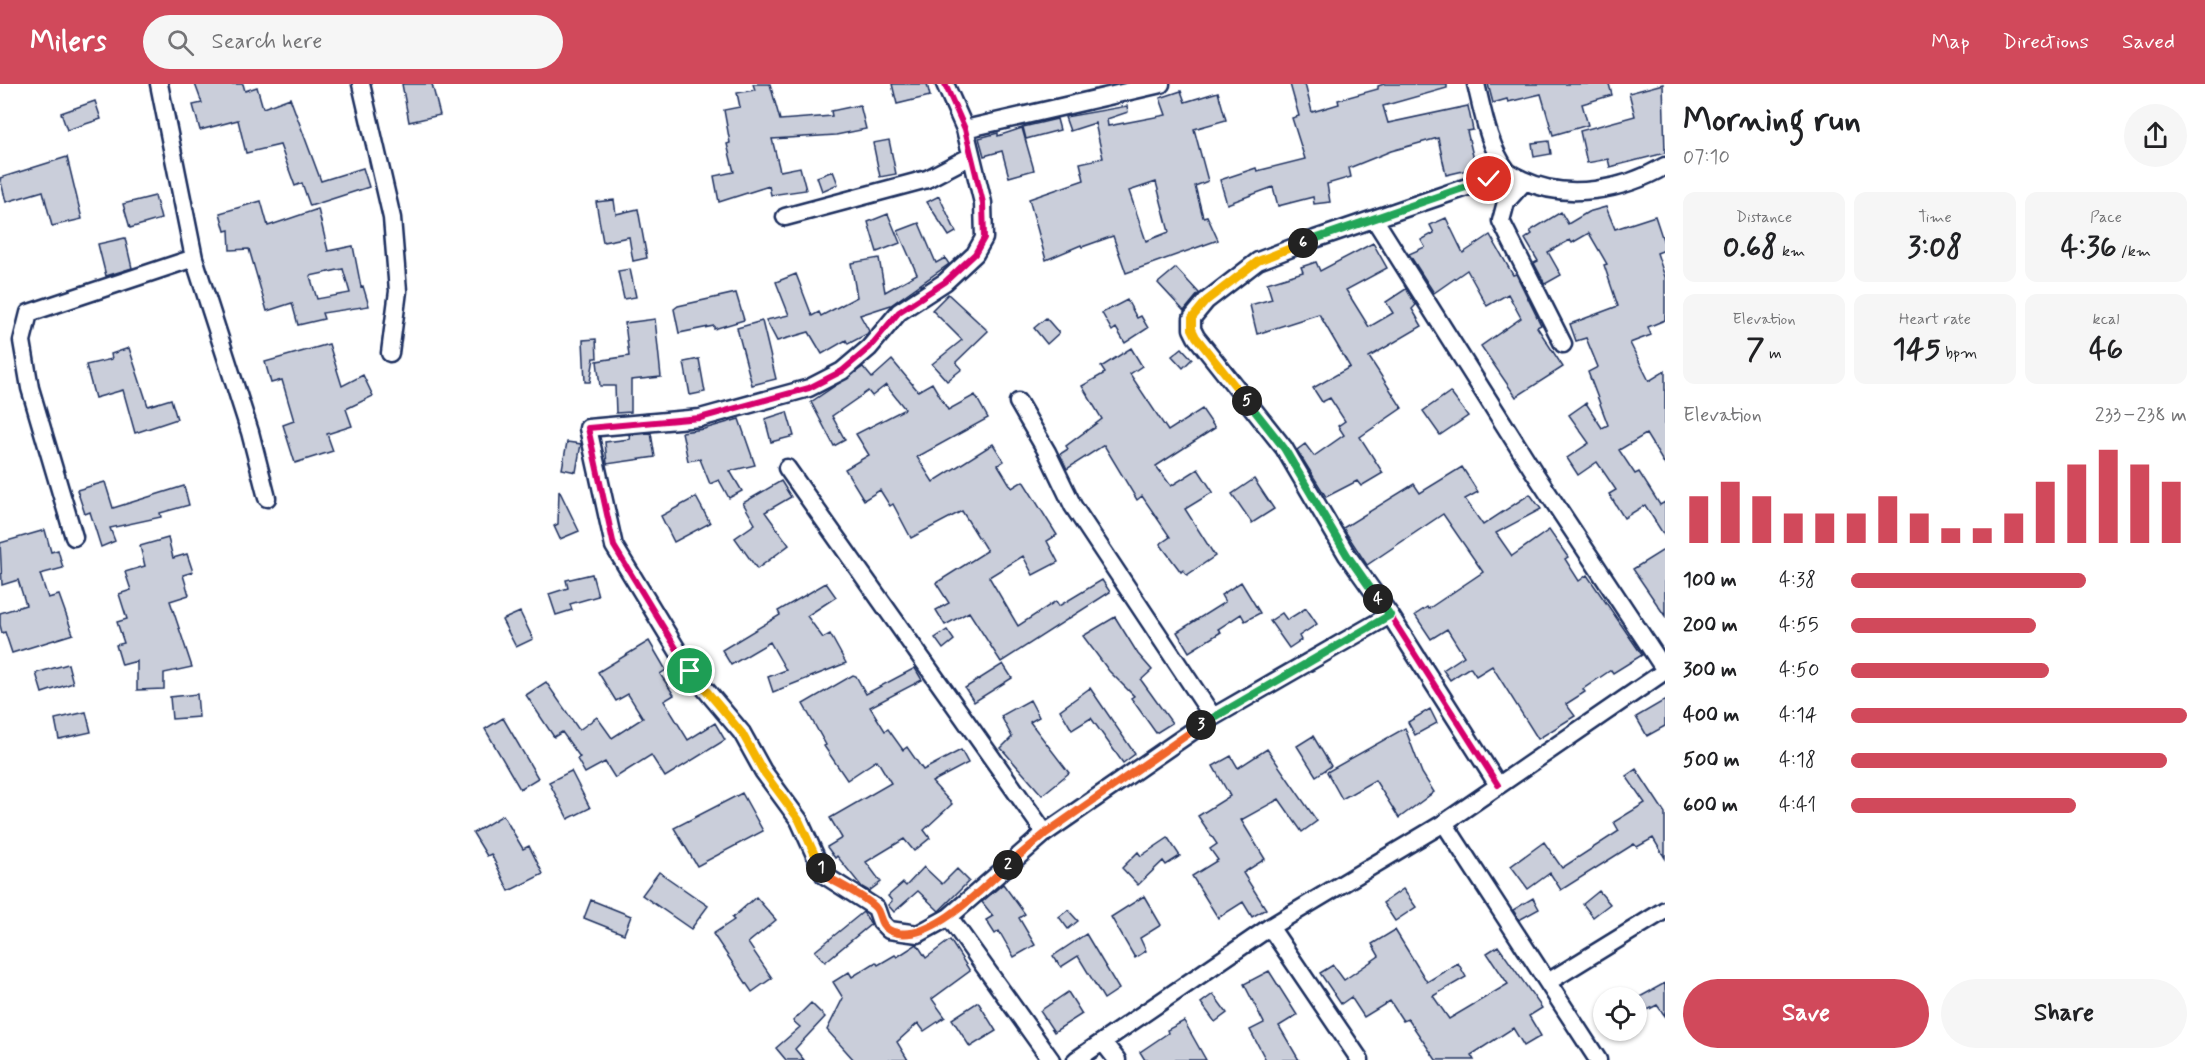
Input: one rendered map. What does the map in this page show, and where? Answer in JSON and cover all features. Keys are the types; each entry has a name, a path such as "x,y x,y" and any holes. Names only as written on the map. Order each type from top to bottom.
{"street":[{"path":"159,84 194,258 250,432 267,498"},
{"path":"361,84 392,218 398,291 390,353"},
{"path":"945,84 965,129 985,222 984,238 975,254 945,282 899,312 869,348 842,371 809,388 700,418 588,428 614,546 690,671 742,733 763,771 799,820 824,875 876,908 881,922 889,930 918,934 949,917 1046,833 1213,717 1390,615"},
{"path":"965,129 1161,84"},
{"path":"1476,84 1492,143 1508,173 1525,181 1539,187 1579,192 1645,178 1665,166"},
{"path":"785,217 927,179 971,156"},
{"path":"1498,785 1390,615 1347,555 1284,448 1192,329 1192,318 1206,301 1258,261 1315,239 1508,173"},
{"path":"1525,181 1506,202 1501,221 1563,344"},
{"path":"1076,1060 1270,927 1444,823 1665,670 1534,472 1375,220"},
{"path":"74,537 30,388 22,341 29,313 194,258"},
{"path":"1018,402 1047,452 1073,506 1213,717"},
{"path":"787,468 1046,833"},
{"path":"1444,823 1598,1060"},
{"path":"1548,982 1665,910"},
{"path":"949,917 1051,1060"},
{"path":"1270,927 1360,1060"},
{"path":"1103,1042 1117,1060"}],"building":[{"path":"195,84 243,84 245,91 257,87 263,108 290,98 321,181 363,168 369,187 310,206 302,183 295,186 280,145 246,153 238,120 200,130 193,105 202,103"},
{"path":"402,84 432,84 440,115 409,122"},
{"path":"753,84 770,84 780,120 832,116 831,111 860,105 866,129 836,135 772,139 780,171 800,167 806,190 771,195 769,186 719,202 714,176 734,172 727,144 730,143 724,110 740,107 737,93 755,90"},
{"path":"892,84 927,84 930,96 897,104"},
{"path":"1290,84 1305,84 1312,112 1339,104 1338,100 1378,89 1378,86 1384,84 1447,84 1447,88 1383,106 1388,123 1468,106 1473,130 1467,131 1476,168 1446,175 1438,138 1391,151 1349,168 1351,177 1327,184 1330,202 1314,204 1313,197 1278,206 1273,187 1227,204 1220,180 1256,168 1257,171 1305,159 1292,118 1299,116"},
{"path":"1488,84 1609,84 1612,95 1582,104 1588,125 1553,135 1541,94 1493,103"},
{"path":"1663,84 1665,153 1610,167 1608,159 1587,163 1580,131 1635,116 1629,93"},
{"path":"1181,91 1185,102 1218,92 1226,120 1194,129 1208,181 1195,186 1203,217 1207,216 1218,240 1126,273 1113,236 1082,247 1081,245 1046,260 1029,199 1084,180 1080,163 1103,158 1095,123 1070,131 1065,117 1127,106 1128,112 1107,119 1108,126 1166,115 1160,98","holes":["1156,182 1169,232 1146,241 1129,191"]},
{"path":"95,101 101,119 67,130 61,113"},
{"path":"1057,119 1060,130 1026,139 1023,127"},
{"path":"1022,128 1034,170 1009,177 1002,151 984,156 979,138 998,133 998,136"},
{"path":"889,140 896,174 880,177 873,143"},
{"path":"1549,141 1551,154 1534,157 1532,143"},
{"path":"67,157 82,219 52,226 43,191 6,202 0,178"},
{"path":"833,171 838,184 822,191 817,177"},
{"path":"155,196 161,219 130,228 123,204"},
{"path":"939,196 956,232 949,236 927,202"},
{"path":"614,200 616,214 638,209 647,258 633,261 629,237 603,242 596,202"},
{"path":"261,201 268,226 318,209 328,251 353,246 361,287 363,286 369,306 322,313 324,319 298,325 292,303 267,311 249,249 230,250 229,230 225,231 220,213","holes":["343,269 350,293 317,299 310,276"]},
{"path":"1606,207 1615,229 1655,216 1665,246 1665,250 1657,253 1665,277 1665,320 1648,327 1651,335 1630,343 1649,381 1665,371 1665,465 1646,434 1619,450 1635,474 1639,472 1660,505 1665,502 1665,537 1645,505 1624,518 1609,494 1616,490 1597,462 1578,475 1567,458 1589,443 1569,415 1586,403 1602,428 1608,425 1588,372 1598,367 1586,338 1576,341 1570,324 1618,306 1604,265 1607,264 1589,233 1572,243 1570,240 1548,252 1561,275 1545,284 1534,263 1538,261 1525,239 1532,234 1530,231 1561,212 1568,224 1588,212"},
{"path":"888,214 900,243 877,252 868,222"},
{"path":"1446,218 1463,253 1490,235 1513,275 1516,274 1541,325 1537,327 1563,367 1516,397 1481,346 1521,318 1508,294 1487,306 1467,270 1434,293 1409,254 1425,247 1421,240 1434,233 1430,225"},
{"path":"919,223 936,263 945,258 949,264 891,305 860,315 869,331 867,334 848,344 846,340 822,354 809,332 777,341 766,320 789,315 776,282 796,274 812,316 819,312 821,316 857,297 851,263 879,258 885,292 917,274 898,231"},
{"path":"125,238 132,268 106,276 98,244"},
{"path":"1373,243 1387,268 1346,290 1369,327 1393,313 1386,302 1406,289 1404,285 1416,305 1412,309 1422,326 1369,357 1402,408 1360,437 1383,473 1361,486 1357,481 1326,497 1297,450 1305,444 1314,456 1344,435 1338,426 1345,421 1330,398 1322,402 1313,388 1350,367 1319,314 1257,334 1250,305 1272,299 1267,283 1303,272 1301,267 1316,262 1320,271"},
{"path":"1176,268 1199,293 1184,311 1158,283"},
{"path":"630,269 636,297 624,299 618,271"},
{"path":"736,293 744,320 714,329 714,326 679,333 674,309 678,306"},
{"path":"948,294 988,331 956,362 962,369 947,381 932,364 962,340 932,310"},
{"path":"1127,300 1137,318 1141,316 1148,328 1125,343 1116,328 1112,331 1102,313"},
{"path":"1046,318 1059,333 1047,344 1034,328"},
{"path":"655,319 661,377 631,380 631,412 616,413 615,386 600,386 597,361 629,356 625,323"},
{"path":"762,321 776,379 752,385 737,328"},
{"path":"596,339 597,358 594,358 590,382 585,382 583,340"},
{"path":"329,344 342,386 363,375 373,396 346,409 352,426 327,434 333,451 295,463 283,425 294,421 282,380 271,383 265,362"},
{"path":"129,348 148,406 171,399 177,419 135,433 123,390 95,398 86,365 112,359 111,354"},
{"path":"1131,348 1142,366 1130,374 1168,431 1202,409 1215,428 1156,466 1171,486 1198,469 1213,492 1185,509 1215,556 1187,575 1183,570 1181,572 1160,544 1170,537 1142,496 1137,500 1104,445 1067,469 1060,454 1068,449 1066,446 1102,419 1082,386 1105,373 1101,367"},
{"path":"1182,348 1192,359 1183,368 1172,356"},
{"path":"699,359 705,392 690,395 684,362"},
{"path":"892,360 918,391 932,383 948,410 975,395 988,418 917,457 933,482 993,444 1004,461 998,465 1012,488 1023,481 1057,535 1047,541 1058,562 1033,575 1023,556 989,577 1018,626 1056,601 1059,606 1102,580 1110,592 1001,662 969,612 945,625 936,610 949,603 936,583 987,551 962,511 911,538 893,504 890,506 880,490 864,500 845,469 869,455 856,434 905,409 886,385 872,396 868,391 832,416 845,440 834,446 811,402 863,367 872,378"},
{"path":"1450,392 1468,416 1440,435 1423,411"},
{"path":"787,412 794,436 771,442 765,419"},
{"path":"739,419 755,465 730,471 742,491 729,498 719,480 710,484 700,459 688,461 682,432 704,429"},
{"path":"651,433 655,457 607,464 605,442 630,439 629,435"},
{"path":"567,442 581,444 576,472 562,469"},
{"path":"1462,467 1478,492 1465,499 1483,525 1530,494 1541,509 1496,533 1512,556 1549,530 1568,557 1565,559 1579,581 1587,575 1642,655 1613,673 1611,670 1583,689 1585,692 1566,704 1575,716 1538,739 1492,666 1476,676 1470,667 1450,680 1443,670 1464,656 1447,629 1431,639 1415,615 1427,607 1428,609 1483,572 1443,514 1367,565 1343,528 1414,484 1420,493"},
{"path":"1254,479 1274,509 1252,523 1232,494"},
{"path":"781,481 791,497 765,512 789,545 757,569 735,538 755,524 743,503"},
{"path":"105,482 113,508 184,486 189,505 160,513 161,517 110,528 115,541 101,547 90,512 85,514 77,490"},
{"path":"559,490 579,531 560,539 554,526 558,524"},
{"path":"696,497 710,523 674,542 661,516"},
{"path":"45,530 51,552 58,550 63,568 40,574 48,598 59,595 73,634 12,653 5,632 2,633 0,613 26,605 18,580 2,585 0,543"},
{"path":"168,538 173,558 187,554 193,572 183,575 189,595 170,601 192,667 164,673 164,689 137,690 137,661 122,665 116,645 124,643 117,622 127,619 119,594 131,590 125,572 145,566 140,546"},
{"path":"1665,549 1665,616 1633,569"},
{"path":"592,574 598,596 570,604 572,610 556,615 549,594 568,588 566,580"},
{"path":"1241,582 1260,613 1245,621 1241,614 1218,629 1221,632 1189,652 1177,632 1225,602 1221,595"},
{"path":"826,583 836,597 807,616 823,638 830,634 846,663 773,692 768,677 786,670 770,642 731,665 722,650 780,615 778,611"},
{"path":"1306,608 1317,624 1299,636 1301,640 1289,648 1270,621 1282,613 1287,620"},
{"path":"520,612 533,639 516,647 502,620"},
{"path":"1115,617 1138,654 1152,670 1141,680 1172,723 1156,733 1131,698 1134,696 1109,671 1083,636"},
{"path":"947,630 954,640 943,649 935,638"},
{"path":"649,641 666,670 660,674 674,695 664,701 688,740 715,723 725,740 665,777 651,755 615,778 605,762 585,773 577,759 580,757 562,732 554,737 526,695 546,682 579,730 597,717 612,738 643,718 628,694 616,701 598,672"},
{"path":"68,664 73,683 42,693 36,673"},
{"path":"1003,664 1012,678 974,702 965,688"},
{"path":"915,668 922,680 870,707 885,731 888,729 903,750 907,747 923,770 961,750 968,763 932,782 952,804 924,830 930,838 914,851 904,839 866,862 881,882 869,891 862,887 827,847 842,838 830,818 891,783 877,760 847,780 824,746 826,745 803,704 853,675 856,676 866,694"},
{"path":"1090,688 1135,754 1123,763 1091,718 1072,730 1060,710"},
{"path":"197,694 199,717 172,719 170,697"},
{"path":"1030,700 1039,717 1030,722 1069,773 1042,795 1001,748 1012,737 1001,716"},
{"path":"1665,700 1665,726 1647,736 1636,717"},
{"path":"1430,709 1437,723 1415,735 1408,722"},
{"path":"86,712 91,732 59,739 55,719"},
{"path":"503,718 538,778 520,789 485,729"},
{"path":"1405,728 1422,773 1434,792 1399,818 1375,780 1342,799 1327,772"},
{"path":"1313,736 1331,766 1316,776 1297,746"},
{"path":"1267,749 1317,821 1302,832 1279,799 1241,820 1265,859 1243,873 1266,909 1252,917 1243,902 1218,918 1192,876 1218,860 1210,849 1217,844 1198,816 1230,796 1213,766 1231,756 1238,768"},
{"path":"1636,769 1665,813 1665,858 1653,838 1637,847 1634,844 1561,890 1550,873 1528,889 1511,866 1544,842 1562,868 1619,831 1614,822 1645,803 1626,776"},
{"path":"571,771 590,808 568,819 549,782"},
{"path":"742,793 763,831 697,866 674,828"},
{"path":"503,815 523,849 529,846 543,874 509,891 491,854 487,856 473,833"},
{"path":"1168,838 1180,856 1166,865 1163,861 1138,885 1122,868 1138,852 1141,856"},
{"path":"924,867 942,884 957,869 969,881 939,911 918,891 894,912 888,905 892,901 888,896 903,883 906,886"},
{"path":"659,872 708,906 691,929 642,895"},
{"path":"1003,884 1025,914 1019,918 1035,945 1014,957 999,931 995,934 986,920 993,916 982,902"},
{"path":"1403,889 1416,907 1395,921 1383,903"},
{"path":"1599,891 1610,904 1593,917 1583,904"},
{"path":"1144,896 1161,925 1140,938 1146,951 1135,958 1111,917"},
{"path":"756,897 776,920 748,943 772,978 752,992 713,934 734,920 732,918"},
{"path":"1533,898 1539,909 1519,920 1513,910"},
{"path":"591,900 631,916 624,934 584,918"},
{"path":"1068,910 1078,921 1068,929 1059,917"},
{"path":"863,912 871,924 825,962 815,951"},
{"path":"1395,930 1427,982 1458,963 1466,977 1433,996 1449,1019 1508,984 1487,953 1498,946 1542,1008 1529,1016 1541,1036 1524,1046 1513,1028 1471,1055 1474,1060 1436,1060 1408,1019 1403,1021 1390,1001 1364,1017 1351,997 1341,1004 1320,973 1333,965 1344,980 1379,956 1372,944"},
{"path":"1086,934 1119,989 1104,999 1078,956 1061,967 1053,956"},
{"path":"950,940 970,971 932,999 945,1017 924,1031 918,1023 897,1042 908,1060 854,1060 827,1030 843,998 833,982 849,972 852,977 876,962 878,965 895,955 897,957 917,944 926,958"},
{"path":"1269,971 1297,1015 1279,1026 1299,1060 1266,1060 1250,1030 1264,1023 1244,984"},
{"path":"1665,983 1665,1016 1657,1005 1647,1010 1647,993"},
{"path":"1068,992 1082,1014 1054,1032 1040,1011"},
{"path":"1213,994 1227,1013 1215,1022 1201,1003"},
{"path":"978,1002 996,1031 970,1047 952,1019"},
{"path":"811,1003 825,1017 795,1049 804,1060 786,1060 776,1048 800,1027 793,1021"},
{"path":"1184,1021 1206,1060 1145,1060 1140,1052 1168,1033 1167,1030"}],"cycle path":[{"path":"945,84 965,129 983,203 984,238 975,254 945,282 899,312 869,348 842,371 809,388 700,418 588,428 614,546 690,671 742,733 763,771 799,820 824,875 876,908 881,922 889,930 918,934 949,917 1045,833 1213,717 1390,615"},
{"path":"1498,785 1390,615 1347,555 1284,448 1196,337 1192,329 1192,318 1206,301 1258,261 1315,239 1508,173"}],"route":[{"path":"690,671 742,733 763,771 799,820 824,875 876,908 881,922 889,930 918,934 949,917 1046,833 1213,717 1390,615 1347,555 1284,448 1196,337 1192,329 1192,318 1206,301 1258,261 1489,179"}]}
